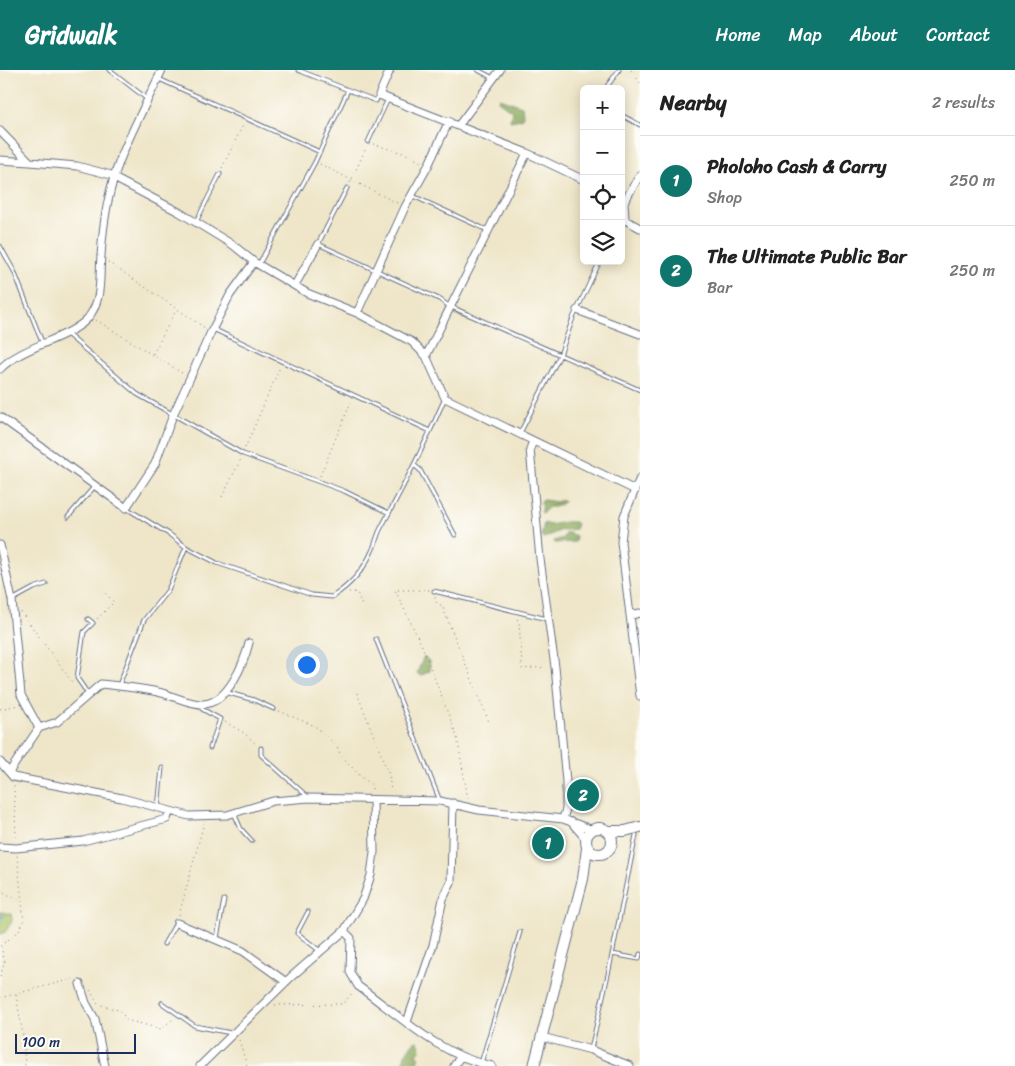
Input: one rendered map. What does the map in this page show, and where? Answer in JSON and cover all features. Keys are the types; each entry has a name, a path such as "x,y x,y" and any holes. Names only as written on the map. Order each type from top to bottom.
{"main road":[{"path":"534,1066 583,879 587,843 593,830 634,830"},
{"path":"611,844 634,830"},
{"path":"583,879 601,854 608,850 611,844 611,837 606,831"},
{"path":"587,843 593,853 601,854"}],"street":[{"path":"0,369 6,362 84,322 97,305 105,220 115,177 147,99 162,70"},
{"path":"390,70 379,95 527,153 580,178"},
{"path":"458,126 500,70"},
{"path":"357,313 410,195 428,166 448,121"},
{"path":"0,131 30,162"},
{"path":"426,356 449,306 527,153"},
{"path":"0,160 77,166 115,177 233,245 256,263 307,293 357,313 412,342 426,356 445,398 636,490"},
{"path":"625,199 640,175"},
{"path":"625,221 640,228"},
{"path":"295,285 318,244"},
{"path":"0,416 94,487 126,508 155,464 173,415 230,295 256,263"},
{"path":"577,310 640,334"},
{"path":"532,441 530,448 539,550 555,667 566,781 566,809 563,818"},
{"path":"640,478 624,516 622,530 640,696"},
{"path":"0,545 12,603 21,695 39,728"},
{"path":"631,615 640,613"},
{"path":"11,774 39,728 57,722 78,706 88,694 101,684 159,692 202,704 212,702 224,692 240,667 249,643"},
{"path":"0,762 11,774 122,798 169,812 205,817 234,813 273,801 309,798 440,801 470,807 563,818 593,830"},
{"path":"200,1066 286,982 344,931 363,899 371,875 374,852 373,800"},
{"path":"407,1022 433,945 443,899 451,882 453,803"},
{"path":"0,847 16,848 83,841 167,819 169,812"},
{"path":"572,822 587,843"},
{"path":"177,922 243,951 286,982"},
{"path":"344,931 351,938 350,972 358,986 407,1022 460,1057 492,1066"},
{"path":"80,984 86,1003 96,1019 101,1036 105,1066"},
{"path":"542,1037 591,1050 630,1066"},
{"path":"454,1066 460,1057"}],"lane":[{"path":"110,70 147,99"},
{"path":"298,70 376,101 379,95"},
{"path":"478,70 493,79"},
{"path":"608,85 619,70"},
{"path":"158,78 320,152"},
{"path":"256,263 315,162 348,90"},
{"path":"368,142 388,100"},
{"path":"625,117 640,126"},
{"path":"195,223 220,174"},
{"path":"347,188 318,244 439,299 449,306 640,390"},
{"path":"410,195 487,230"},
{"path":"0,246 14,271 42,342"},
{"path":"519,434 560,355 577,310 598,265"},
{"path":"212,330 430,431"},
{"path":"65,332 124,384 173,415 243,454 318,481 389,513"},
{"path":"126,508 169,534 186,547 217,562 312,595 332,597 344,589 362,568 414,465 445,398"},
{"path":"414,465 420,470 455,535"},
{"path":"68,517 94,487"},
{"path":"118,686 144,620 168,590 186,547"},
{"path":"12,603 24,592 46,584"},
{"path":"434,591 516,610 543,619 548,618"},
{"path":"88,619 93,624 84,632 77,678 88,694"},
{"path":"376,639 440,801"},
{"path":"224,692 254,700 274,709"},
{"path":"202,704 202,709 220,719 210,748"},
{"path":"261,748 261,755 309,798"},
{"path":"158,808 162,768"},
{"path":"234,813 241,830 252,840"},
{"path":"634,830 640,838"},
{"path":"591,1050 612,954 634,830"},
{"path":"216,939 224,900"},
{"path":"308,912 297,933 320,951"},
{"path":"164,944 177,922"},
{"path":"481,1064 520,932"},
{"path":"612,954 639,959 640,954"},
{"path":"162,1003 195,1026 233,1032"}],"path":[{"path":"631,70 640,82"},
{"path":"220,174 246,119"},
{"path":"347,188 368,142 406,154 428,166"},
{"path":"315,162 405,207"},
{"path":"101,257 177,309 212,330"},
{"path":"153,354 177,309"},
{"path":"89,316 190,378"},
{"path":"222,497 243,454 282,362"},
{"path":"318,481 354,396"},
{"path":"344,589 356,592 362,606"},
{"path":"470,807 457,737 423,648 396,590 434,591 436,602 442,606 489,722"},
{"path":"93,624 114,602 105,593"},
{"path":"12,603 76,688 83,687"},
{"path":"516,610 519,622 522,669 555,667"},
{"path":"357,693 389,775 392,800"},
{"path":"0,709 24,702"},
{"path":"274,709 315,726 337,746 340,754 359,775 372,785 373,800"},
{"path":"220,719 244,733 261,748"},
{"path":"0,976 5,962 1,946 17,933 24,922 11,774"},
{"path":"177,922 204,828 205,817"},
{"path":"0,889 6,894 22,901"},
{"path":"0,998 72,978 80,984 85,984 98,1004 121,1011 126,1020 161,1029 178,1015"},
{"path":"267,1002 278,1006 343,1004 358,986"},
{"path":"16,994 23,1035 25,1066"},
{"path":"233,1032 248,1066"}],"green space":[{"path":"499,98 522,106 523,116 521,119 510,121 512,111 498,101"},
{"path":"450,308 470,317 471,320 451,313 446,330 442,330"},
{"path":"563,500 564,502 555,507 549,507 542,514 541,501 556,502"},
{"path":"575,522 577,524 575,529 561,530 544,538 541,536 544,523 550,525"},
{"path":"566,532 576,536 575,542 555,543 554,541 563,538"},
{"path":"424,656 429,661 430,671 420,676 417,673"},
{"path":"0,912 11,914 12,921 5,932 0,934"},
{"path":"418,1041 421,1050 417,1053 419,1057 415,1066 402,1066 405,1054 414,1042"}],"waterway":[{"path":"0,918 4,916"}],"place":[{"name":"The Ultimate Public Bar","path":"583,795"},
{"name":"Pholoho Cash & Carry","path":"548,843"}]}
